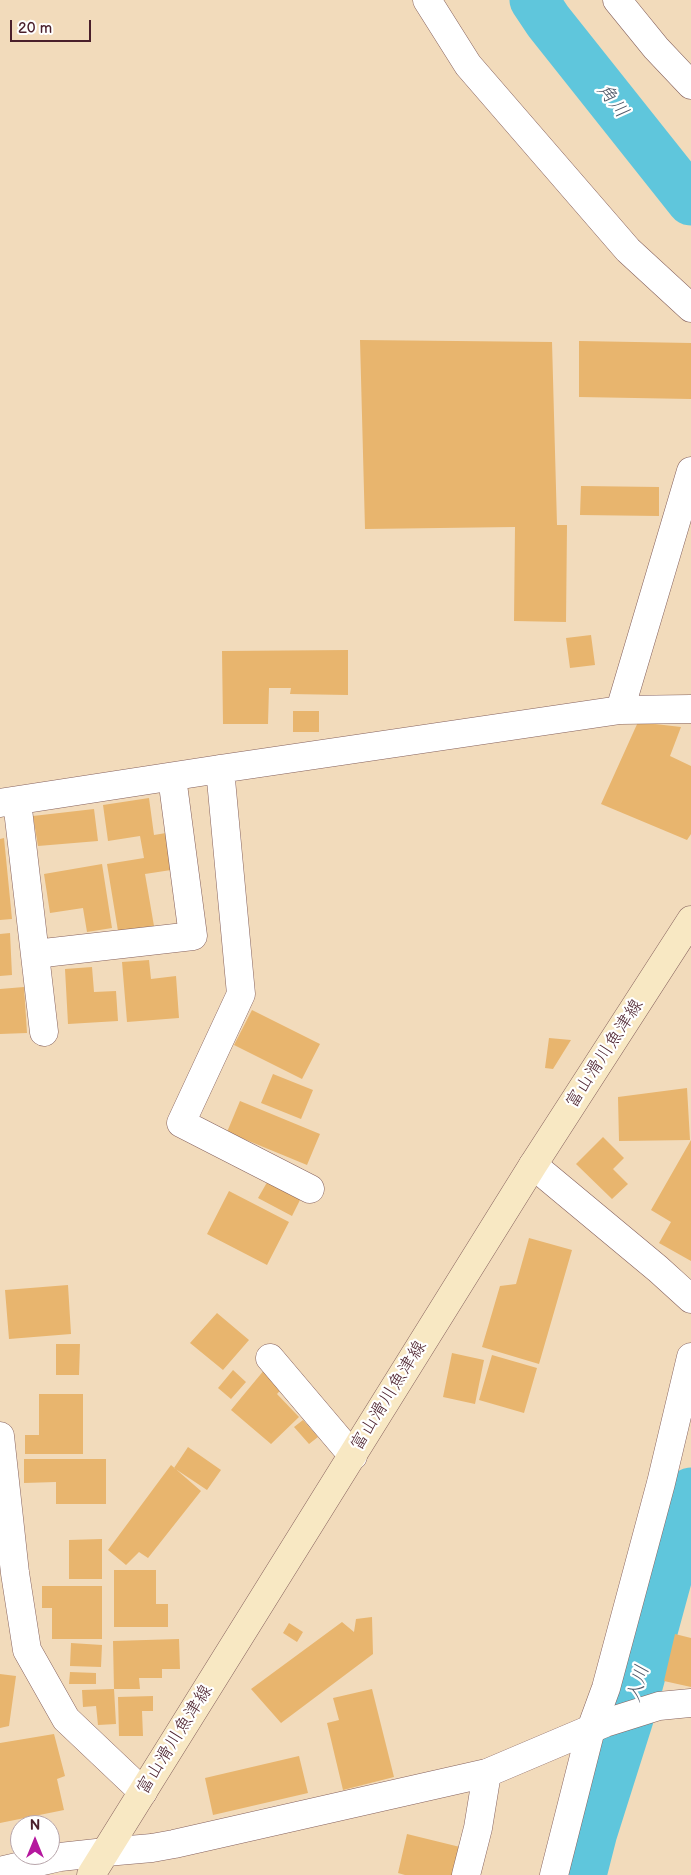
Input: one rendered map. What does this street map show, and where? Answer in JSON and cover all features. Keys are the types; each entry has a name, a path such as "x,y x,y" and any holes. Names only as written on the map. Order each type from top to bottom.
{"main road":[{"name":"富山滑川魚津線","path":"91,1875 534,1165 691,920"}],"street":[{"path":"427,0 468,65 628,250 691,308"},
{"path":"617,0 656,48 691,85"},
{"path":"620,710 691,471"},
{"path":"44,1032 34,954 8,802 220,768 620,710 691,709"},
{"path":"220,768 241,994 181,1123 310,1188"},
{"path":"34,954 193,936 172,777"},
{"path":"534,1165 691,1299"},
{"path":"554,1875 598,1726 606,1688 661,1483 691,1357"},
{"path":"270,1358 353,1456"},
{"path":"0,1436 15,1573 27,1650 66,1719 143,1792"},
{"path":"0,1871 60,1857 174,1844 486,1773 598,1726 659,1706 691,1703"},
{"path":"466,1875 478,1828 486,1773"}],"building":[{"path":"360,340 552,342 557,525 567,525 566,622 514,621 515,527 365,529"},
{"path":"579,341 691,343 691,399 579,397"},
{"path":"581,486 659,487 659,516 580,515"},
{"path":"591,635 595,665 570,668 566,638"},
{"path":"348,650 348,695 290,694 291,688 269,688 268,724 223,724 222,651"},
{"path":"293,711 319,711 319,732 293,732"},
{"path":"638,722 681,727 670,756 691,766 691,834 687,840 601,804"},
{"path":"149,798 154,835 166,833 171,870 145,874 154,926 118,931 107,864 144,858 140,836 108,841 103,805"},
{"path":"94,809 98,841 38,846 33,816"},
{"path":"4,838 12,919 0,920 0,839"},
{"path":"102,864 112,928 87,932 83,908 50,913 44,874"},
{"path":"10,933 12,975 0,976 0,934"},
{"path":"149,960 151,979 176,976 179,1018 127,1022 122,962"},
{"path":"92,967 94,992 116,991 118,1021 68,1024 65,969"},
{"path":"24,987 27,1033 0,1034 0,989"},
{"path":"252,1010 320,1044 302,1079 234,1045"},
{"path":"549,1038 571,1040 553,1069 545,1068"},
{"path":"273,1074 313,1090 301,1119 261,1103"},
{"path":"687,1088 690,1140 619,1141 618,1097"},
{"path":"240,1101 320,1134 307,1165 227,1132"},
{"path":"603,1137 624,1158 613,1169 628,1184 612,1199 576,1164"},
{"path":"691,1140 691,1261 659,1243 671,1222 651,1210"},
{"path":"269,1179 302,1196 292,1216 258,1198"},
{"path":"229,1191 289,1222 267,1265 207,1234"},
{"path":"529,1238 572,1250 539,1364 482,1347 500,1286 516,1284"},
{"path":"68,1285 71,1334 9,1339 5,1290"},
{"path":"217,1313 249,1340 223,1370 190,1343"},
{"path":"56,1344 80,1344 79,1375 56,1375"},
{"path":"452,1353 484,1360 475,1404 443,1397"},
{"path":"492,1355 537,1368 524,1413 479,1400"},
{"path":"265,1369 285,1385 277,1394 299,1417 271,1444 231,1410"},
{"path":"233,1370 246,1382 231,1399 218,1388"},
{"path":"39,1394 83,1394 83,1454 25,1454 25,1435 39,1435"},
{"path":"303,1420 318,1437 309,1444 294,1427"},
{"path":"188,1447 221,1470 207,1490 174,1468"},
{"path":"24,1459 106,1459 106,1504 56,1504 56,1482 24,1483"},
{"path":"171,1465 201,1491 148,1558 139,1552 126,1565 108,1550"},
{"path":"102,1539 102,1579 69,1579 69,1540"},
{"path":"114,1570 156,1570 156,1604 168,1604 168,1627 114,1627"},
{"path":"42,1586 102,1586 102,1639 52,1639 52,1608 42,1608"},
{"path":"372,1617 373,1654 281,1723 251,1689 342,1622 354,1632 356,1619"},
{"path":"289,1623 303,1632 297,1642 283,1633"},
{"path":"675,1634 691,1638 691,1687 664,1681"},
{"path":"179,1639 180,1669 162,1669 162,1678 139,1678 140,1689 114,1689 113,1641"},
{"path":"71,1643 102,1645 101,1667 70,1666"},
{"path":"70,1672 96,1673 96,1684 69,1684"},
{"path":"0,1674 16,1676 9,1726 0,1728"},
{"path":"114,1689 116,1724 98,1725 96,1706 83,1707 82,1690"},
{"path":"372,1689 394,1777 343,1790 327,1723 339,1720 333,1698"},
{"path":"153,1696 153,1711 142,1711 143,1736 119,1736 118,1697"},
{"path":"54,1734 65,1776 57,1779 64,1810 39,1815 10,1815 10,1821 0,1823 0,1743"},
{"path":"299,1756 308,1793 213,1815 205,1778"},
{"path":"407,1834 460,1847 453,1875 405,1875 398,1873"}],"waterway":[{"name":"角川","path":"534,0 548,21 691,201"},
{"name":"入川","path":"582,1875 593,1832 631,1712 691,1492"}]}
